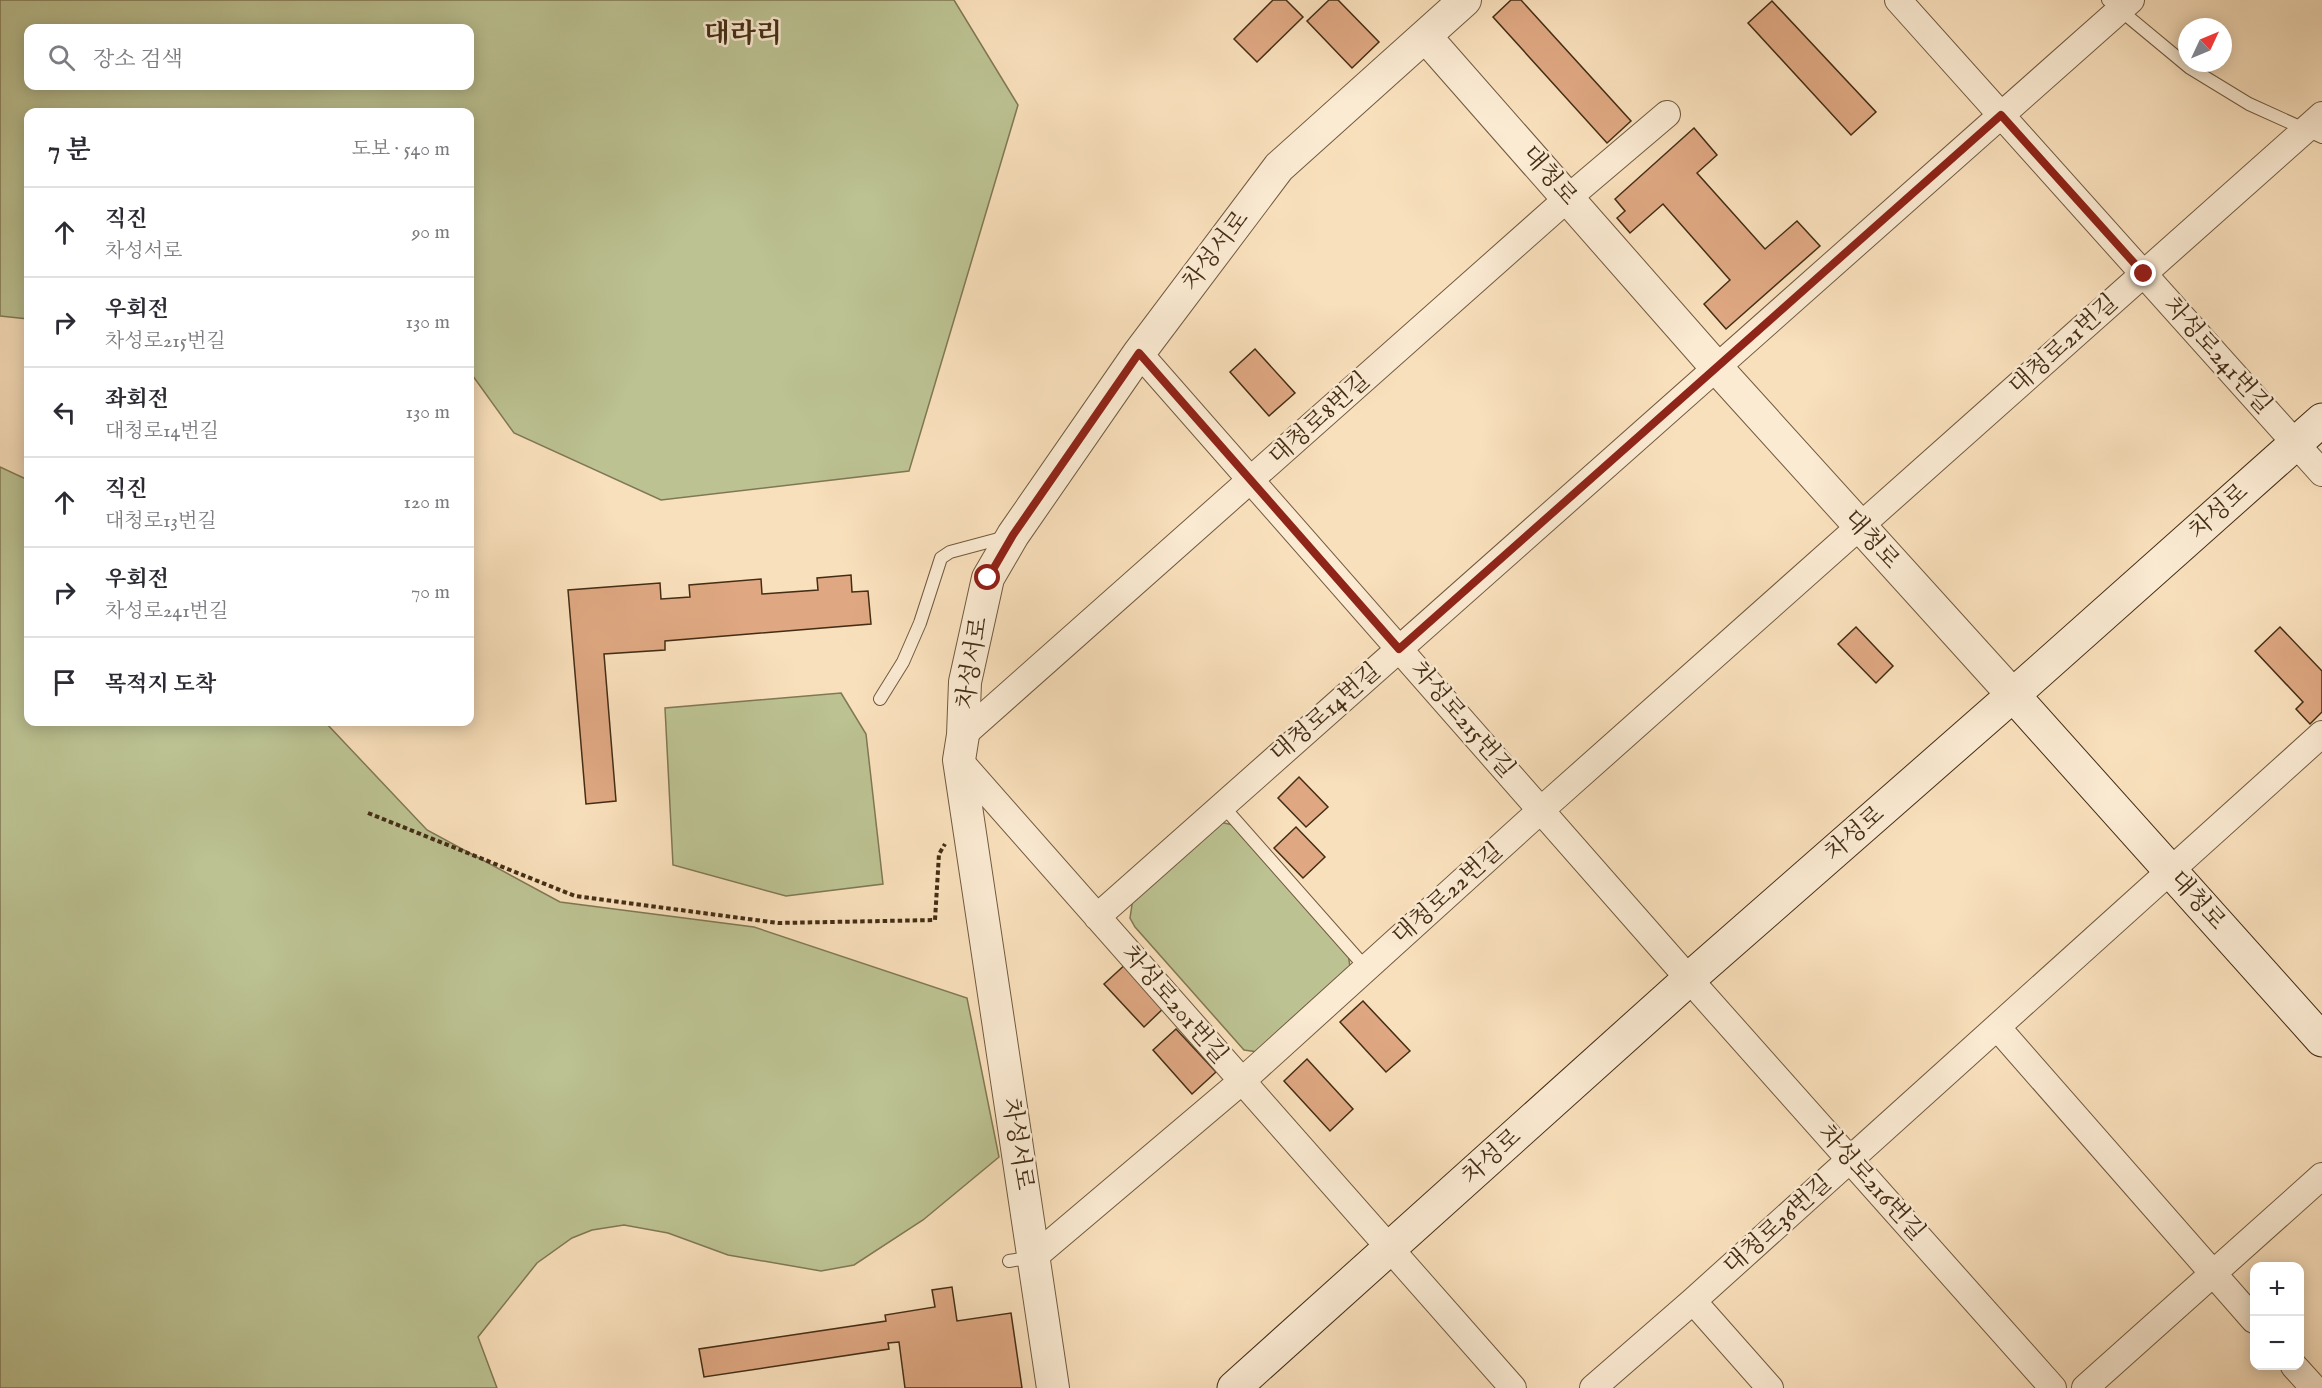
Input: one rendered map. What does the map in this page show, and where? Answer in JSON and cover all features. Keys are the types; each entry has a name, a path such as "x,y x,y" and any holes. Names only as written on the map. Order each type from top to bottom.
{"main road":[{"name":"차성로","path":"1234,1388 1689,979 2322,420"},
{"name":"대청로","path":"2013,695 2322,1040"}],"street":[{"name":"차성서로","path":"1053,1388 1022,1259 966,807 961,747 965,682 988,578 1013,535 1139,353 1279,167 1465,0"},
{"name":"차성로241번길","path":"1898,0 2322,473"},
{"name":"대청로14번길","path":"1097,917 2001,115 2120,3"},
{"name":"대청로","path":"1425,36 1716,367 2013,695"},
{"name":"대청로8번길","path":"961,747 1251,480 1568,198 1667,114"},
{"name":"대청로21번길","path":"1859,527 2144,274 2318,128"},
{"name":"차성로215번길","path":"1139,353 1689,979"},
{"name":"대청로22번길","path":"1022,1259 1242,1081 1541,810 1859,527"},
{"name":"대청로36번길","path":"1593,1388 1693,1301 2322,735"},
{"name":"차성로201번길","path":"961,747 1097,917 1390,1250"},
{"name":"차성로216번길","path":"1689,979 2053,1388"},
{"path":"1997,1028 2251,1316"},
{"path":"2085,1388 2322,1176"},
{"path":"1390,1250 1513,1388"},
{"path":"1693,1301 1770,1388"},
{"path":"2298,1370 2314,1388"}],"lane":[{"path":"2120,3 2190,68 2249,104 2318,128"},
{"path":"880,699 903,663 920,623 941,558 950,552 1013,535"},
{"path":"1222,805 1366,968"}],"path":[{"path":"368,813 575,896 778,923 935,920 939,854 966,807"}],"green space":[{"path":"0,0 954,0 1018,105 909,471 661,500 514,433 474,378 474,108 24,108 24,319 0,316"},
{"path":"0,467 24,478 24,726 329,726 427,830 560,902 754,927 967,998 999,1157 923,1220 854,1265 821,1271 728,1255 668,1233 624,1225 592,1230 572,1238 537,1263 478,1337 497,1388 0,1388"},
{"path":"841,693 866,734 883,884 786,896 673,865 665,708"},
{"path":"1220,822 1237,826 1348,953 1350,967 1258,1052 1244,1050 1135,927 1130,918 1133,898"}],"building":[{"path":"1273,0 1286,0 1303,17 1257,62 1234,39"},
{"path":"1329,0 1338,0 1379,42 1352,68 1307,21"},
{"path":"1511,0 1521,0 1631,121 1607,143 1493,17"},
{"path":"1772,1 1876,112 1851,135 1748,23"},
{"path":"1694,128 1717,155 1697,173 1765,249 1797,221 1820,246 1726,329 1704,304 1730,280 1663,204 1630,233 1617,218 1625,211 1615,199"},
{"path":"1255,349 1295,393 1269,416 1230,372"},
{"path":"851,575 852,592 868,591 871,624 665,641 665,650 604,654 616,801 586,804 568,590 660,583 661,599 690,597 689,585 761,579 762,594 818,590 817,578"},
{"path":"1856,627 1893,666 1876,683 1838,644"},
{"path":"2280,627 2322,671 2322,712 2310,724 2296,709 2303,702 2255,651"},
{"path":"1299,777 1328,807 1306,827 1278,798"},
{"path":"1296,827 1325,857 1303,878 1274,848"},
{"path":"1128,962 1167,1005 1144,1027 1104,984"},
{"path":"1363,1001 1410,1051 1386,1072 1340,1022"},
{"path":"1176,1029 1216,1072 1192,1094 1153,1050"},
{"path":"1307,1059 1353,1109 1330,1131 1284,1081"},
{"path":"952,1287 957,1321 1011,1313 1022,1388 905,1388 899,1342 888,1343 889,1349 704,1377 699,1349 886,1321 885,1315 935,1307 932,1290"}],"district":[{"name":"대라리","path":"743,35"}],"route":[{"path":"988,578 1013,535 1139,353 1399,649 2001,115 2144,274"}]}
